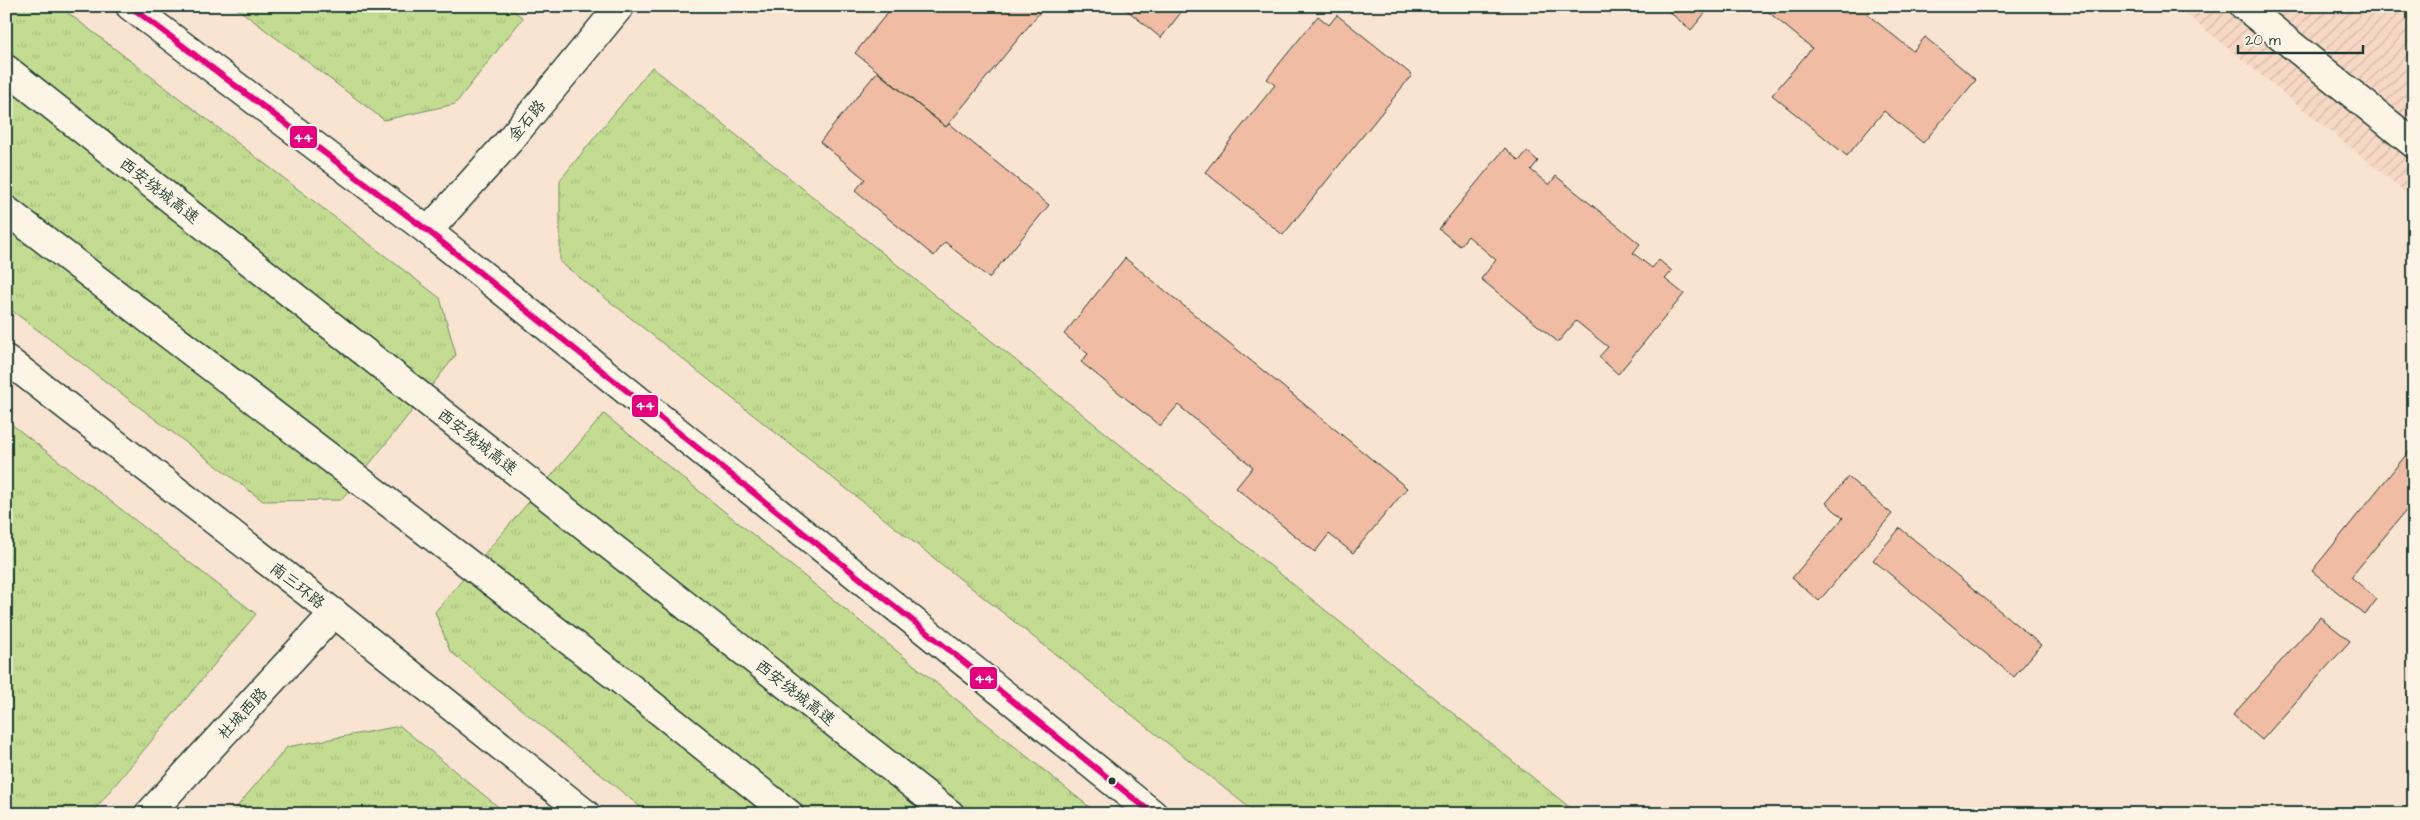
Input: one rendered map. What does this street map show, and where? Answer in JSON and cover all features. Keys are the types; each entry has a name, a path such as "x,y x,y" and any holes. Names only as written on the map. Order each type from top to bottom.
{"main road":[{"path":"130,6 428,231 1153,814"},
{"name":"金石路","path":"428,231 509,141 620,6"},
{"path":"2244,6 2414,144"},
{"name":"西安绕城高速","path":"6,69 950,814"},
{"path":"6,210 610,672 788,814"},
{"name":"南三环路","path":"6,359 334,613 586,814"},
{"name":"杜城西路","path":"149,814 334,613"}],"path":[{"path":"6,804 18,814"}],"shaded area":[{"path":"2176,6 2414,6 2414,199"}],"green space":[{"path":"6,6 59,6 440,298 456,355 341,500 263,501 6,306"},
{"path":"234,6 507,6 523,18 455,104 384,120"},
{"path":"652,67 1578,814 1257,814 560,262 560,180"},
{"path":"604,414 1098,814 649,814 450,651 435,612"},
{"path":"6,420 256,614 91,814 6,814"},
{"path":"400,726 507,814 231,814 287,747"}],"building":[{"path":"893,6 1045,6 946,127 855,53"},
{"path":"1086,6 1098,6 1093,12"},
{"path":"1122,6 1186,6 1161,38"},
{"path":"1662,6 1711,6 1691,30"},
{"path":"1761,6 1873,6 1867,14 1913,51 1925,37 1976,80 1923,143 1884,111 1847,156 1772,95 1812,48"},
{"path":"1337,15 1412,75 1283,235 1205,172 1275,85 1267,79 1318,16 1329,25"},
{"path":"877,72 946,127 949,124 1049,205 989,278 945,242 934,256 855,191 865,179 820,142"},
{"path":"1505,148 1519,161 1527,151 1538,161 1531,170 1549,185 1556,176 1640,244 1633,253 1652,268 1659,260 1672,271 1665,279 1684,294 1618,374 1599,357 1608,347 1576,321 1558,342 1481,279 1496,260 1468,236 1460,246 1439,229"},
{"path":"1125,258 1407,488 1353,553 1329,534 1315,552 1236,488 1253,467 1178,405 1160,426 1081,362 1088,354 1064,334"},
{"path":"2414,445 2414,501 2351,577 2377,599 2365,615 2312,571"},
{"path":"1848,477 1892,514 1819,601 1792,578 1843,518 1826,503"},
{"path":"1900,528 2041,645 2014,677 1873,560"},
{"path":"2320,617 2350,641 2262,740 2233,715"}],"transit line":[{"name":"44","path":"130,6 428,231 1153,814"}]}
